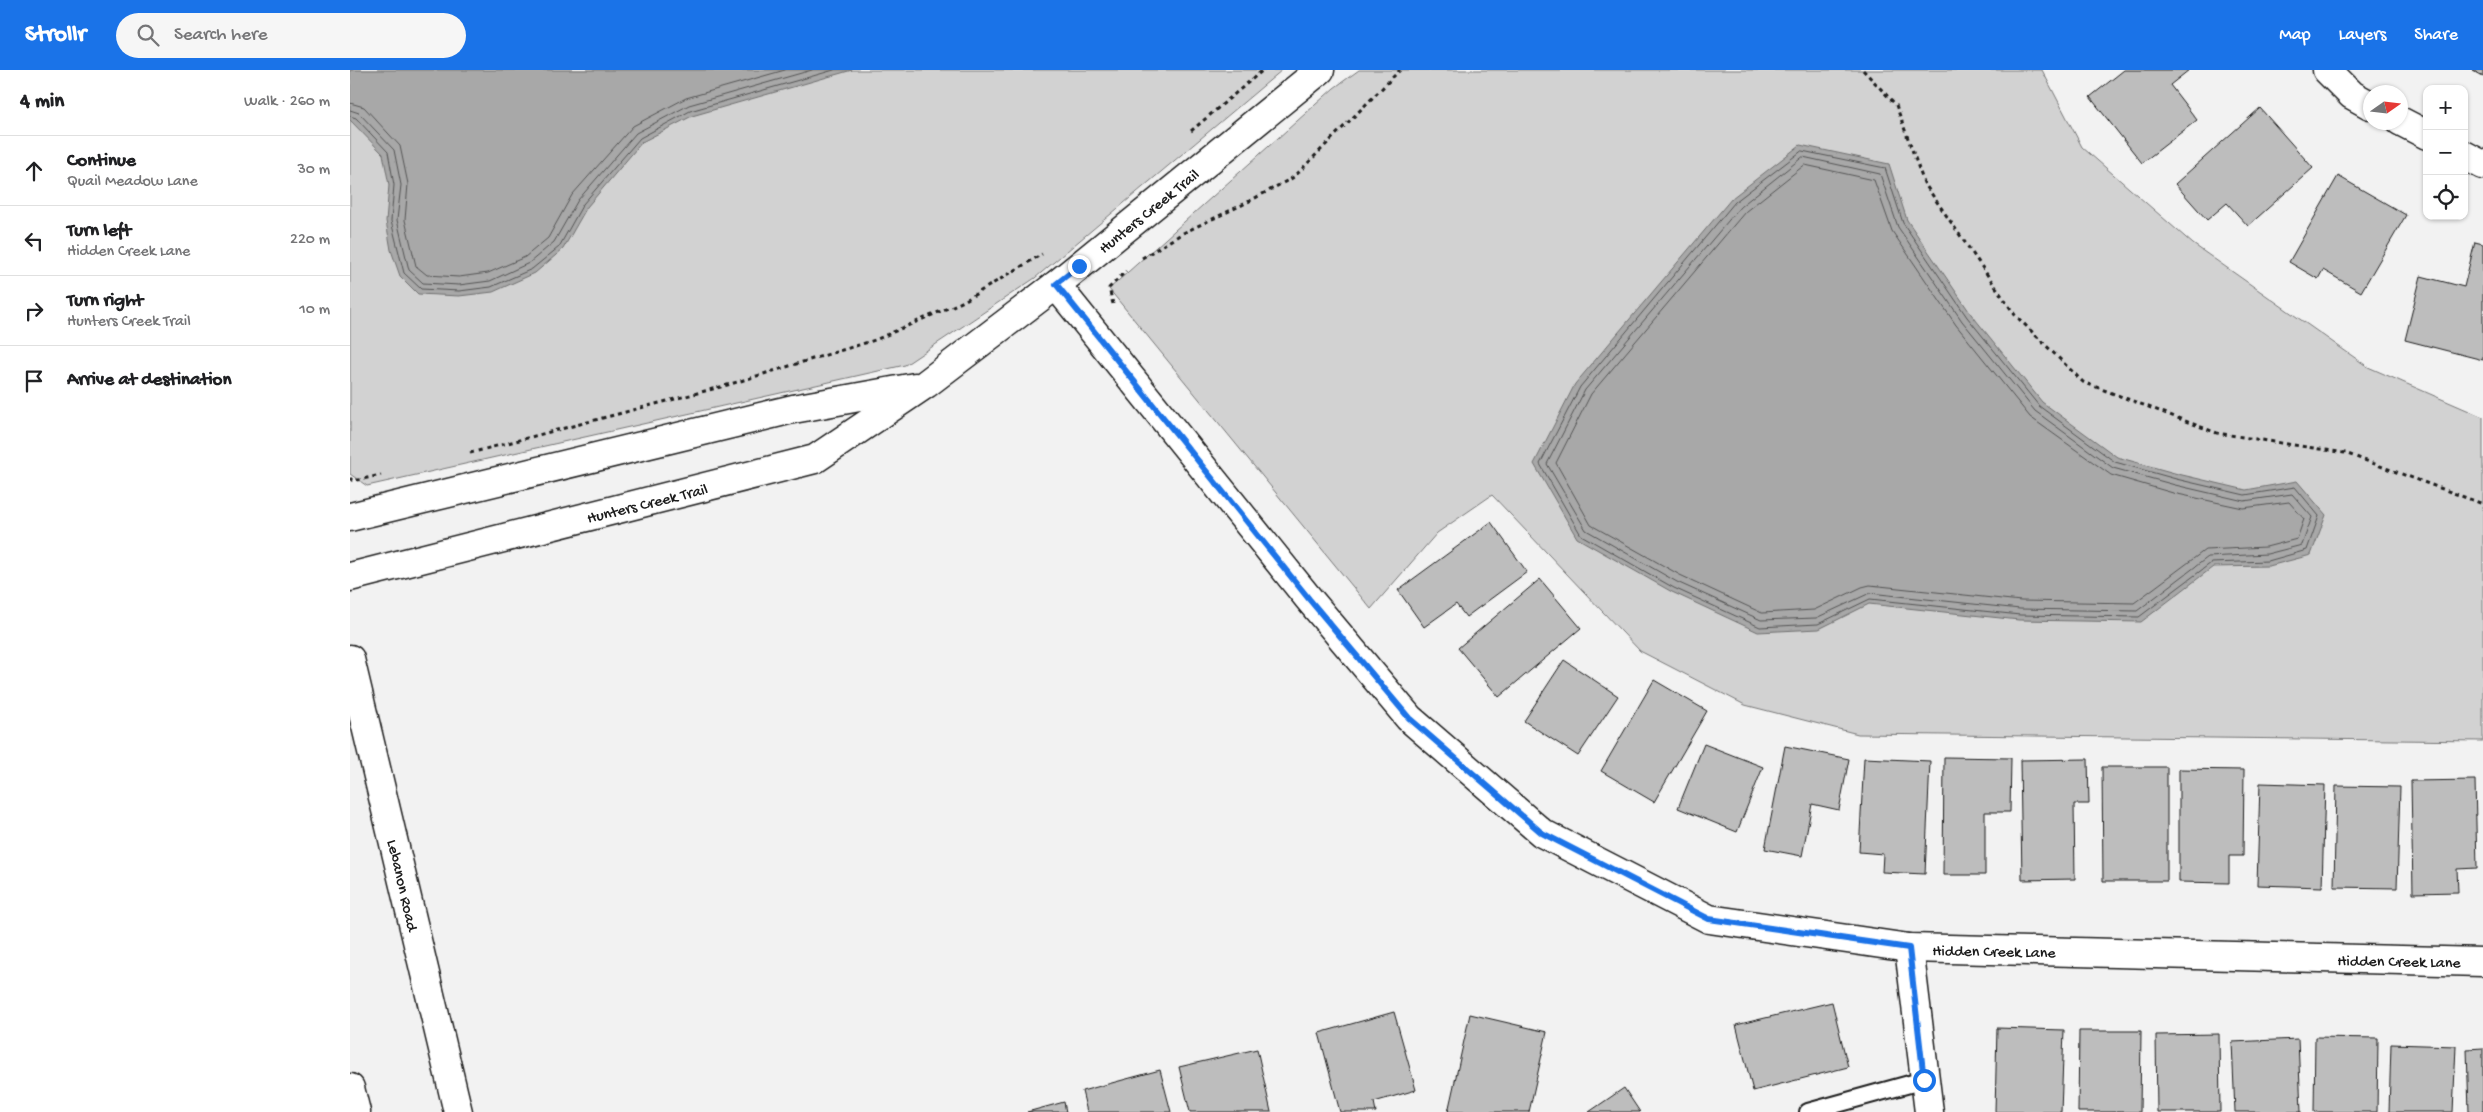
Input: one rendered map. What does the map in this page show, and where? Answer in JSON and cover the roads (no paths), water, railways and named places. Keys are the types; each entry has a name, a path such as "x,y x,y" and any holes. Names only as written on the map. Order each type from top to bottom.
{"street":[{"name":"Hunters Creek Trail","path":"350,577 815,459 926,384 1056,284 1320,70"},
{"path":"2327,70 2352,95 2363,101"},
{"path":"2408,125 2423,133"},
{"path":"2468,157 2483,165"},
{"name":"Hidden Creek Lane","path":"1056,284 1309,599 1409,718 1542,833 1709,919 1909,948 2483,962"},
{"name":"Hunters Creek Trail","path":"350,517 793,410 926,384"},
{"name":"Lebanon Road","path":"350,659 458,1112"},
{"path":"1909,948 1928,1112"},
{"path":"350,1088 356,1112"}],"lane":[{"path":"1808,1112 1924,1080"}],"water":[{"path":"350,70 852,70 692,116 642,142 587,207 563,249 535,273 493,292 459,296 418,294 400,276 391,250 386,221 389,185 383,154 350,120"},
{"path":"1800,145 1889,164 1907,220 1971,314 2042,402 2117,457 2246,490 2297,481 2326,515 2311,555 2269,566 2213,567 2141,622 2019,620 1869,604 1819,629 1758,632 1672,592 1577,538 1534,464 1575,384 1732,198"}]}
